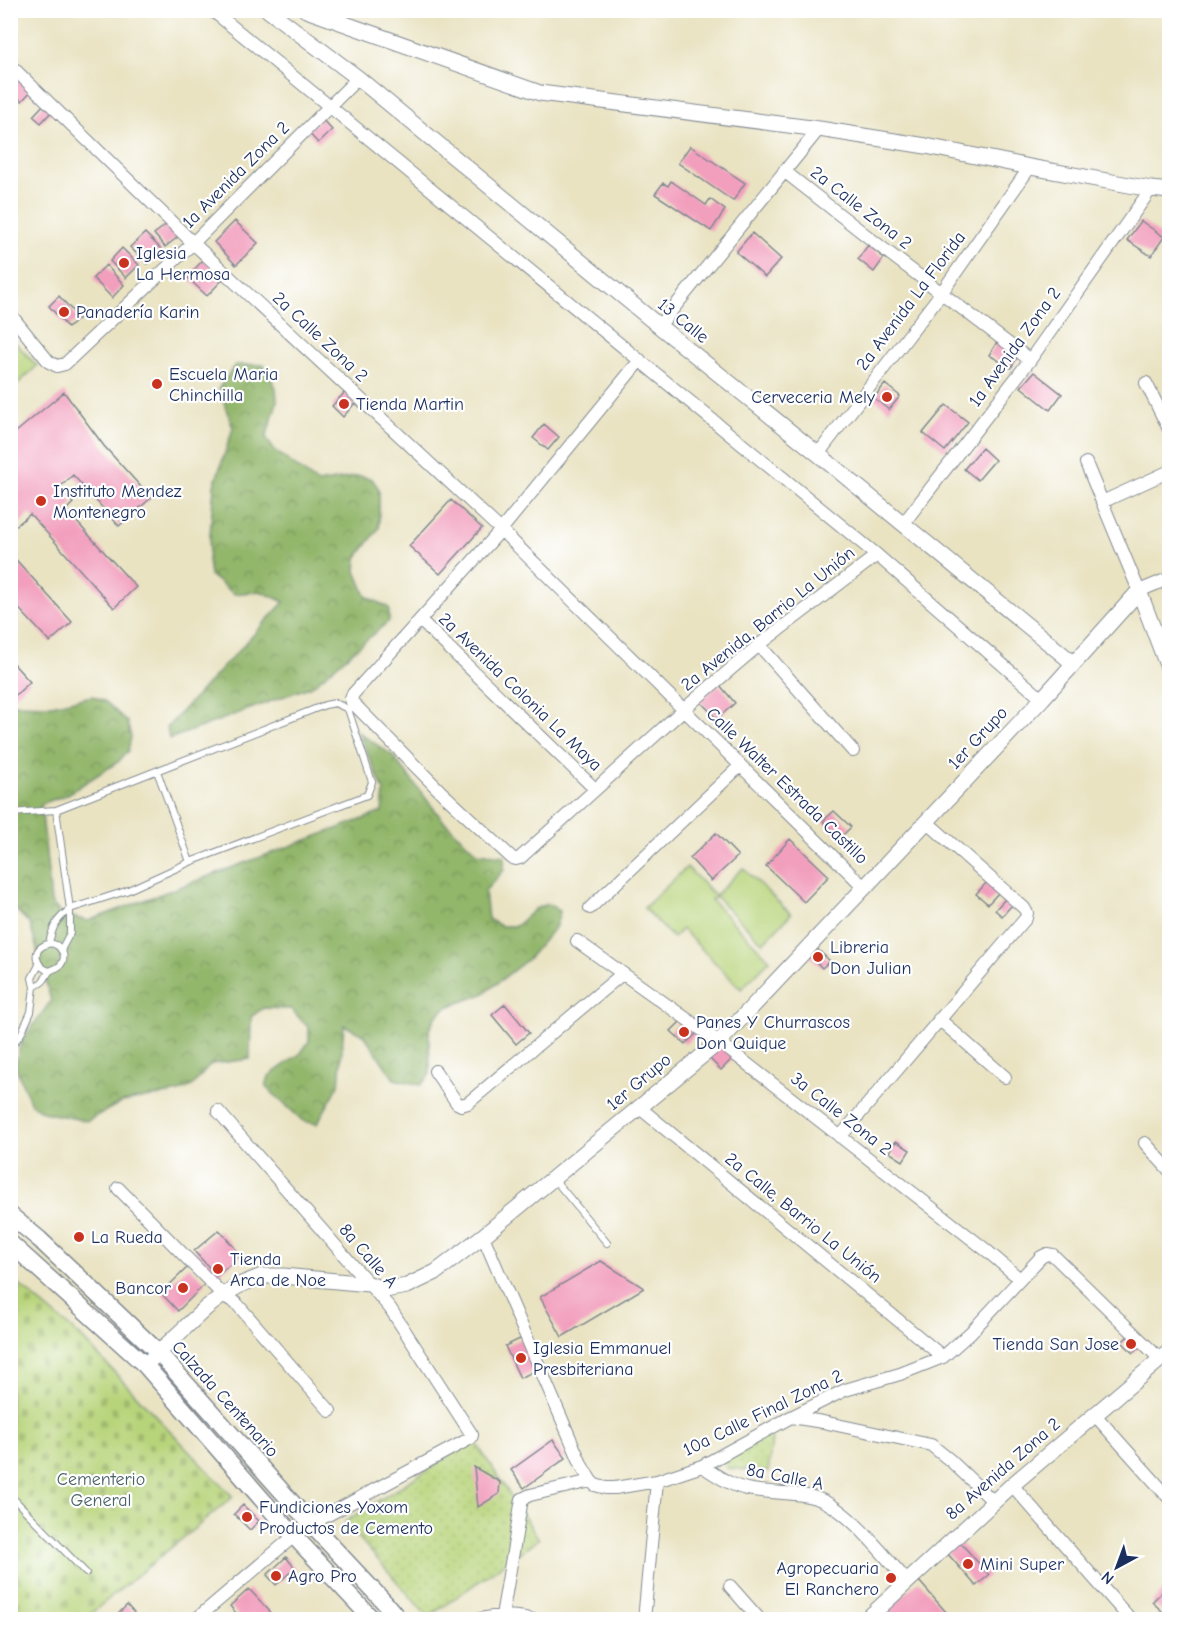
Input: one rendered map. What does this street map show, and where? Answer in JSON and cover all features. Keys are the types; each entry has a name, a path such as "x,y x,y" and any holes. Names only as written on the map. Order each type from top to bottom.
{"main road":[{"name":"Calzada Centenario","path":"10,1215 39,1239 158,1352 399,1620"},
{"name":"Calzada Centenario","path":"10,1243 145,1365 294,1536 371,1619"}],"street":[{"path":"212,10 877,555"},
{"name":"13 Calle","path":"268,10 358,78 1073,663"},
{"path":"306,10 540,93 819,129 926,146 1151,189 1170,190"},
{"name":"2a Calle Zona 2","path":"10,65 194,243 501,531 683,710"},
{"name":"1a Avenida Zona 2","path":"10,314 49,362 57,366 65,364 194,243 358,78"},
{"path":"659,326 819,129"},
{"name":"2a Avenida La Florida","path":"818,454 942,292 1030,167"},
{"name":"2a Calle Zona 2","path":"784,171 1030,360"},
{"name":"1a Avenida Zona 2","path":"903,524 1030,360 1151,189"},
{"path":"421,621 501,531 639,360"},
{"path":"1146,383 1170,431"},
{"path":"1086,463 1170,673"},
{"path":"1102,502 1170,471"},
{"name":"2a Avenida, Barrio La Unión","path":"421,621 353,694 352,702 442,793 512,858 516,859 759,645 877,555 1042,699"},
{"path":"1139,591 1170,578"},
{"name":"1er Grupo","path":"145,1365 222,1295 262,1276 369,1284 385,1290 407,1286 436,1272 483,1236 719,1042 1042,699 1139,591"},
{"name":"2a Avenida Colonia La Maya","path":"421,621 595,789"},
{"path":"759,645 853,751"},
{"name":"Calle Walter Estrada Castillo","path":"683,710 865,888"},
{"path":"590,908 740,766"},
{"path":"840,1137 1026,918 1027,913 1024,908 927,822"},
{"name":"3a Calle Zona 2","path":"577,941 719,1042 1020,1279"},
{"path":"435,1071 457,1103 461,1105 468,1103 622,974"},
{"path":"939,1020 1005,1077"},
{"name":"2a Calle, Barrio La Unión","path":"640,1108 943,1357"},
{"name":"8a Calle A","path":"219,1111 390,1308 472,1435 471,1438 311,1524"},
{"path":"1145,1143 1170,1171"},
{"path":"118,1188 222,1295 237,1304 330,1411"},
{"path":"483,1236 582,1466 593,1483"},
{"name":"10a Calle Final Zona 2","path":"502,1616 522,1498 593,1483 606,1488 615,1488 657,1481 702,1466 845,1390 900,1374 943,1357 971,1332 1041,1257 1047,1254 1053,1255 1165,1355"},
{"name":"8a Avenida Zona 2","path":"866,1620 1012,1485 1165,1355"},
{"path":"1095,1415 1170,1499"},
{"path":"791,1417 931,1445 994,1502"},
{"name":"8a Calle A","path":"702,1466 733,1485 747,1490 798,1494 817,1498 832,1506 849,1517 907,1581"},
{"path":"644,1620 657,1481"},
{"path":"1012,1485 1131,1620"},
{"path":"195,1620 294,1536"},
{"path":"730,1586 760,1620"},
{"path":"476,1620 494,1615 534,1620"}],"lane":[{"path":"10,813 56,810 325,705 335,704 348,709 372,782 367,795 190,862 126,891 70,909 53,925 49,943"},
{"path":"157,771 190,862"},
{"path":"56,810 70,909 69,933 62,950"},
{"path":"49,943 62,950 64,957 57,969 44,970 39,965 36,958 37,951 42,945 49,943"},
{"path":"10,1048 21,1034 31,1012 34,987 32,978 39,965"},
{"path":"34,987 43,982 50,970"},
{"path":"553,1178 608,1243"},
{"path":"10,1495 86,1573"}],"green space":[{"path":"11,338 37,366 11,390"},
{"path":"235,365 264,365 276,388 277,402 266,438 274,450 318,483 359,476 372,479 379,489 379,528 357,558 356,571 366,596 389,608 389,621 312,686 169,739 167,727 284,602 260,591 234,594 210,575 208,560 214,486 233,428 219,388"},
{"path":"92,696 106,702 127,722 131,737 128,751 118,762 66,795 41,804 51,902 61,914 88,921 382,812 384,791 358,732 392,755 442,819 477,853 504,856 504,870 485,891 488,919 501,926 516,926 535,909 548,904 560,911 556,926 528,959 483,994 445,1008 435,1018 429,1030 430,1074 421,1085 394,1079 365,1036 344,1025 339,1085 317,1124 303,1121 266,1087 269,1076 301,1053 309,1041 309,1028 291,1009 263,1008 251,1017 250,1059 211,1064 192,1086 179,1092 122,1102 87,1121 43,1112 31,1104 15,1066 21,1042 51,1001 30,924 11,905 11,704 52,705"},
{"path":"687,867 715,896 743,868 791,914 763,943 716,897 711,900 770,960 741,989 682,929 673,938 644,908"},
{"name":"Cementerio General","path":"10,1277 80,1336 233,1497 84,1619 11,1619"},
{"path":"766,1434 772,1439 768,1472 726,1468 727,1457"},
{"path":"474,1440 539,1539 428,1617 345,1522"}],"building":[{"path":"19,78 32,90 22,101 10,91 10,87"},
{"path":"45,103 53,110 41,123 33,116"},
{"path":"321,118 332,130 318,143 307,131"},
{"path":"690,146 745,183 733,201 678,163"},
{"path":"671,181 706,205 710,199 725,210 711,231 655,194 663,183 668,186"},
{"path":"235,221 258,243 236,265 214,242"},
{"path":"1141,221 1164,237 1151,256 1127,240"},
{"path":"167,224 178,237 165,247 154,234"},
{"path":"145,233 162,250 147,264 130,247"},
{"path":"752,233 781,259 765,277 736,252"},
{"path":"868,245 884,258 874,272 858,259"},
{"name":"Iglesia La Hermosa","path":"122,248 139,265 126,278 110,261"},
{"path":"204,259 224,278 207,296 187,277"},
{"path":"106,265 124,285 112,298 93,278"},
{"name":"Panadería Karin","path":"59,296 79,318 68,328 49,306"},
{"path":"997,342 1018,356 1011,368 989,355"},
{"path":"1034,372 1062,394 1050,410 1021,387"},
{"name":"Cerveceria Mely","path":"885,384 900,396 889,410 874,398"},
{"name":"Instituto Mendez Montenegro","path":"64,392 104,446 151,498 119,526 73,475 59,488 73,503 66,510 136,587 114,608 30,514 10,531 10,437"},
{"name":"Tienda Martin","path":"345,392 356,402 343,417 332,406"},
{"path":"946,405 968,422 945,451 923,433"},
{"path":"544,424 559,437 548,450 533,438"},
{"path":"982,448 995,460 978,480 964,469"},
{"path":"451,500 482,528 440,574 409,546"},
{"name":"Instituto Mendez Montenegro","path":"10,553 72,622 50,642 10,599"},
{"path":"10,660 30,682 10,700"},
{"path":"719,684 735,703 717,719 700,701"},
{"path":"834,811 851,827 840,838 823,821"},
{"path":"716,833 738,856 711,881 690,858"},
{"path":"790,839 829,876 804,902 766,866"},
{"path":"987,882 999,892 988,904 976,894"},
{"path":"1006,898 1013,904 1002,916 995,910"},
{"name":"Libreria Don Julian","path":"813,945 830,961 822,968 806,952"},
{"path":"505,1004 529,1033 516,1044 492,1015"},
{"name":"Panes Y Churrascos Don Quique","path":"683,1019 697,1033 685,1044 671,1031"},
{"path":"721,1046 733,1058 721,1070 709,1058"},
{"path":"896,1141 910,1150 903,1161 889,1152"},
{"path":"219,1230 241,1255 217,1276 194,1251"},
{"path":"601,1261 644,1288 562,1337 540,1297"},
{"name":"Bancor","path":"189,1266 206,1283 178,1311 161,1293"},
{"name":"Tienda San Jose","path":"1128,1336 1139,1347 1133,1353 1122,1342"},
{"name":"Iglesia Emmanuel Presbiteriana","path":"522,1338 537,1370 520,1378 505,1346"},
{"path":"553,1440 566,1458 524,1488 511,1470"},
{"path":"474,1467 500,1482 499,1494 478,1507"},
{"name":"Fundiciones Yoxom Productos de Cemento","path":"243,1505 259,1521 250,1530 234,1514"},
{"name":"Mini Super","path":"959,1541 989,1575 976,1586 947,1553"},
{"path":"286,1557 295,1568 276,1585 267,1575"},
{"path":"919,1581 953,1620 875,1620"},
{"path":"1170,1584 1170,1618 1152,1602"},
{"path":"249,1589 276,1618 274,1620 242,1620 230,1606"},
{"path":"127,1605 140,1620 123,1620 118,1614"}],"place":[{"name":"Iglesia La Hermosa","path":"124,263"},
{"name":"Panadería Karin","path":"64,312"},
{"name":"Escuela Maria Chinchilla","path":"157,384"},
{"name":"Cerveceria Mely","path":"887,397"},
{"name":"Tienda Martin","path":"344,404"},
{"name":"Instituto Mendez Montenegro","path":"41,501"},
{"name":"Libreria Don Julian","path":"818,957"},
{"name":"Panes Y Churrascos Don Quique","path":"684,1032"},
{"name":"La Rueda","path":"79,1237"},
{"name":"Tienda Arca de Noe","path":"218,1269"},
{"name":"Bancor","path":"183,1288"},
{"name":"Tienda San Jose","path":"1131,1344"},
{"name":"Iglesia Emmanuel Presbiteriana","path":"521,1358"},
{"name":"Fundiciones Yoxom Productos de Cemento","path":"247,1517"},
{"name":"Mini Super","path":"968,1564"},
{"name":"Agro Pro","path":"276,1576"},
{"name":"Agropecuaria El Ranchero","path":"891,1578"}]}
